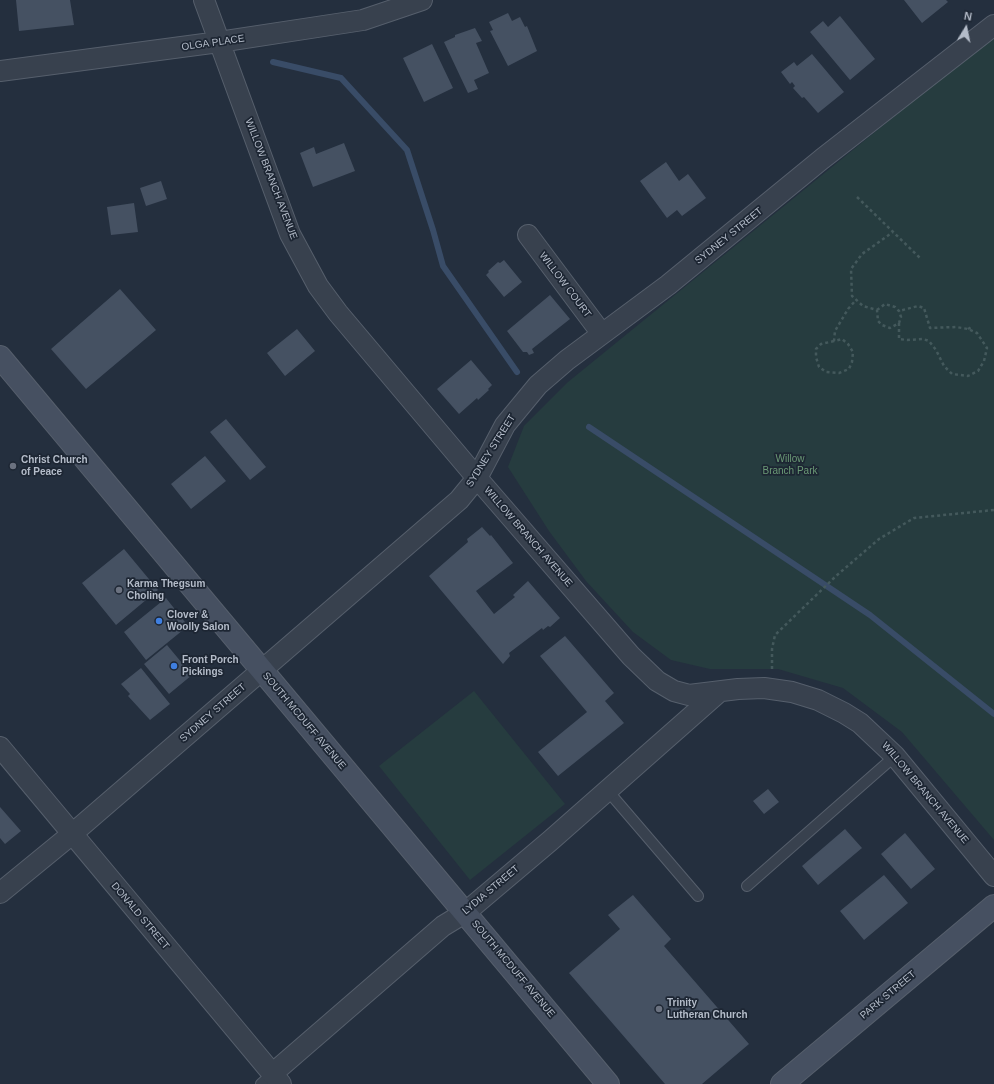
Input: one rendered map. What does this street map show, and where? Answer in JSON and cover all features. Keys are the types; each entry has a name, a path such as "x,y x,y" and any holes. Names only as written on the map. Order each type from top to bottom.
{"main road":[{"name":"SOUTH MCDUFF AVENUE","path":"1,362 466,912 608,1084"},
{"name":"PARK STREET","path":"782,1084 994,906"}],"street":[{"name":"WILLOW BRANCH AVENUE","path":"204,0 290,234 318,286 338,313 476,478 630,656 657,681 674,691 689,695 738,689 764,688 792,692 818,700 860,723 895,756 994,876"},
{"name":"OLGA PLACE","path":"0,71 219,42 363,20 422,0"},
{"name":"SYDNEY STREET","path":"0,893 72,834 459,500 476,478 505,425 538,386 567,360 668,286 822,159 994,25"},
{"name":"WILLOW COURT","path":"528,235 602,334"},
{"name":"LYDIA STREET","path":"271,1081 443,926 466,912 608,791 719,692"},
{"name":"DONALD STREET","path":"0,747 271,1081"}],"lane":[{"path":"747,886 895,756"},
{"path":"608,791 698,896"}],"path":[{"path":"857,198 920,258"},
{"path":"877,310 863,306 852,296 851,269 862,254 893,232"},
{"path":"834,341 835,331 848,309 856,300"},
{"path":"877,310 885,304 895,307 899,311 901,317 899,323 899,339 923,339 929,341 936,350 944,366 952,374 968,376 978,371 984,361 987,348 977,333 968,329 942,327 930,328 924,308 918,306 899,311"},
{"path":"877,310 878,321 882,326 890,328 899,323"},
{"path":"968,329 973,326"},
{"path":"842,339 848,344 853,352 852,362 849,369 839,373 826,372 819,367 816,357 816,349 821,344 834,341 842,339"},
{"path":"772,665 772,649 775,635 836,576 879,539 914,518 994,510"}],"green space":[{"name":"Willow Branch Park","path":"994,35 994,840 902,732 843,688 778,669 710,669 671,660 633,632 586,581 549,531 508,467 524,426 568,382"},
{"path":"474,691 565,804 470,880 379,766"}],"building":[{"path":"16,0 70,0 74,25 19,31"},
{"path":"904,0 946,0 948,2 922,23"},
{"path":"508,13 512,21 520,17 525,27 527,26 537,51 508,66 490,31 493,30 489,22"},
{"path":"840,16 875,59 850,80 810,32 823,21 828,27"},
{"path":"475,28 482,41 476,43 489,73 474,80 478,89 468,93 444,42 455,37 455,35"},
{"path":"432,44 453,88 424,102 403,58"},
{"path":"812,54 844,92 818,113 804,97 802,98 793,88 795,86 792,82 790,84 781,72 794,62 797,66"},
{"path":"344,143 355,171 313,187 300,153 314,147 316,154"},
{"path":"666,162 679,181 688,174 706,198 682,216 677,210 667,218 640,181"},
{"path":"161,181 167,199 146,206 140,188"},
{"path":"134,203 138,232 111,235 107,207"},
{"path":"504,260 522,282 504,297 486,275 489,272 488,271 498,262 500,263"},
{"path":"120,289 156,330 86,389 51,349"},
{"path":"550,295 570,319 532,349 534,353 529,355 527,352 523,352 507,331"},
{"path":"297,329 315,351 285,376 267,353"},
{"path":"471,360 492,385 488,389 489,390 478,400 477,398 459,414 437,389"},
{"path":"226,419 266,467 250,480 210,432"},
{"path":"205,456 226,481 191,509 171,484"},
{"path":"482,527 490,536 491,535 513,563 476,591 494,614 515,597 513,595 528,581 560,618 550,627 548,626 543,630 542,628 509,653 510,656 503,664 429,576 468,542 467,539"},
{"path":"124,549 158,590 116,625 82,583"},
{"path":"166,598 188,626 146,660 124,632"},
{"path":"565,636 614,693 605,701 624,723 558,776 538,752 587,712 540,656"},
{"path":"167,645 192,675 169,694 144,664"},
{"path":"141,668 170,704 150,720 128,696 130,694 121,684"},
{"path":"768,789 779,802 764,814 753,801"},
{"path":"0,807 21,831 5,844 0,838"},
{"path":"845,829 862,848 818,885 802,866"},
{"path":"905,833 935,869 911,889 881,854"},
{"path":"884,875 908,903 864,940 840,911"},
{"name":"Trinity Lutheran Church","path":"633,895 671,939 664,946 749,1044 702,1084 665,1084 569,973 620,929 608,915"}],"waterway":[{"path":"273,62 341,78 407,150 443,266 517,372"},
{"path":"589,427 870,615 994,714"}],"place":[{"name":"Christ Church of Peace","path":"13,466"},
{"name":"Karma Thegsum Choling","path":"119,590"},
{"name":"Clover & Woolly Salon","path":"159,621"},
{"name":"Front Porch Pickings","path":"174,666"},
{"name":"Trinity Lutheran Church","path":"659,1009"}]}
